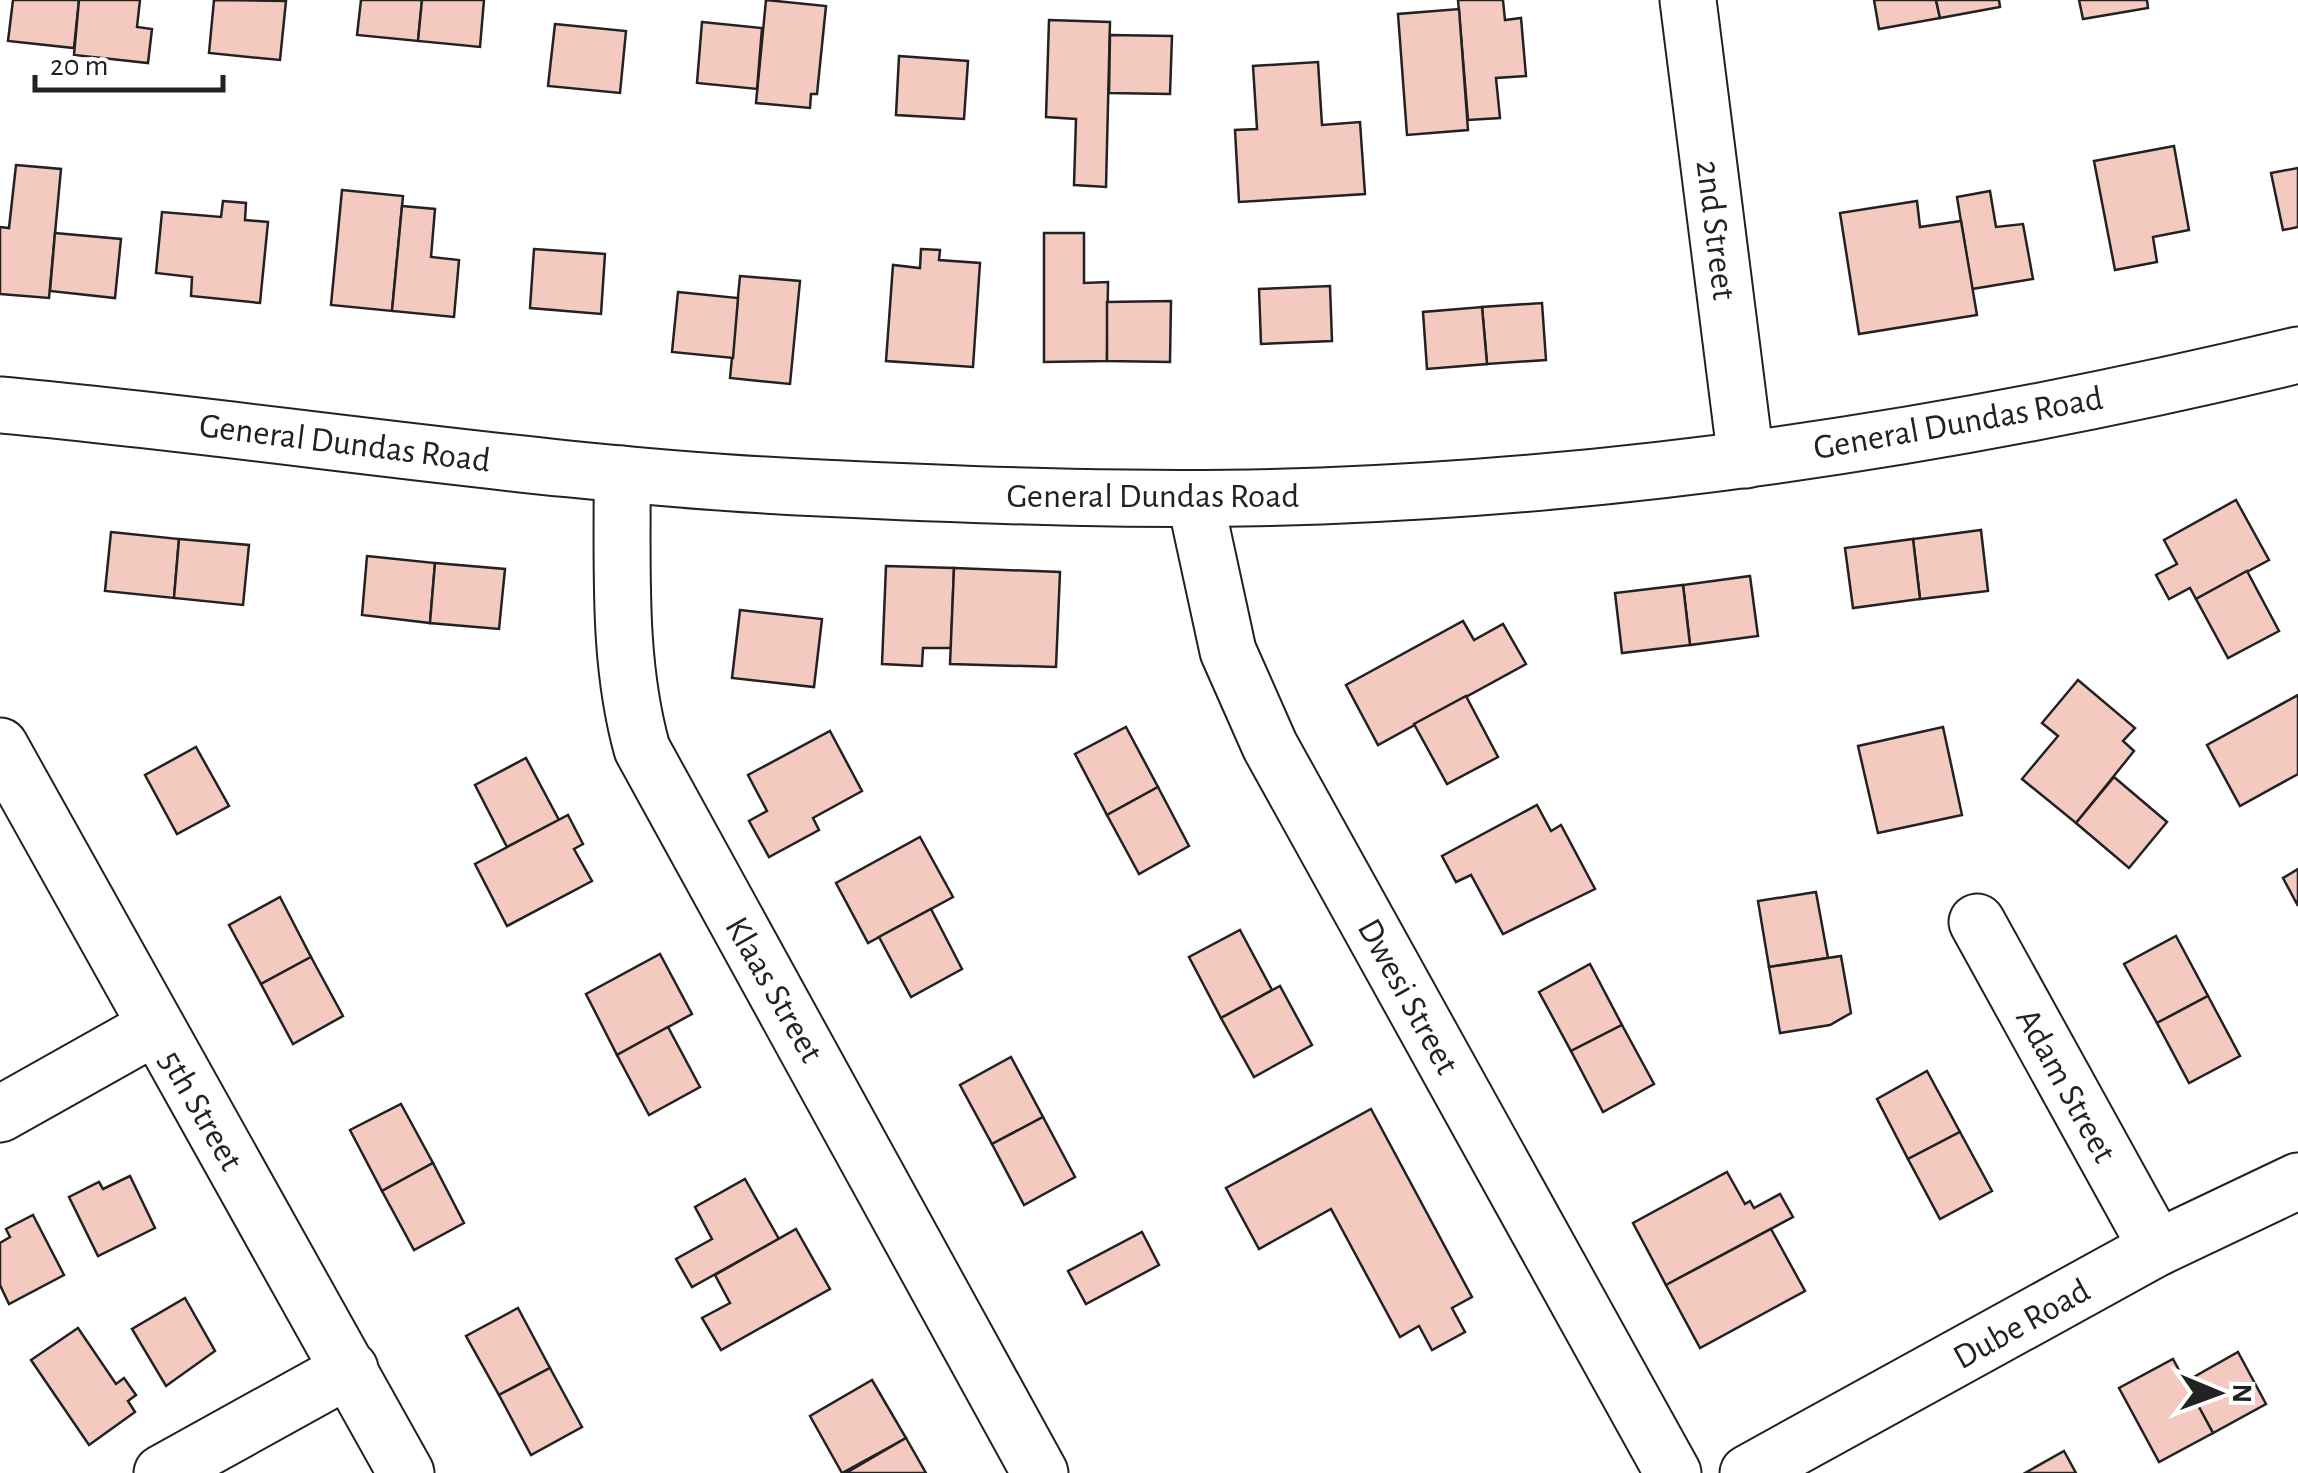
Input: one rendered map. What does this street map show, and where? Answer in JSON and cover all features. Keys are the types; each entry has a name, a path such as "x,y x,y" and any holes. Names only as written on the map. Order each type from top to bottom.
{"street":[{"name":"2nd Street","path":"1688,0 1746,460"},
{"name":"General Dundas Road","path":"0,405 622,474 816,488 1195,499 1329,496 1595,477 1746,460 2022,414 2296,362"},
{"name":"Klaas Street","path":"622,474 624,647 629,702 642,749 664,796 803,1037 1040,1473"},
{"name":"Dwesi Street","path":"1195,499 1228,651 1270,746 1673,1473"},
{"name":"5th Street","path":"0,746 406,1473"},
{"name":"Adam Street","path":"1977,922 2157,1248"},
{"path":"0,1114 155,1026"},
{"name":"Dube Road","path":"1748,1473 2157,1248 2298,1181"},
{"path":"162,1473 350,1370"}],"building":[{"path":"13,0 79,0 74,48 8,41"},
{"path":"79,0 140,0 137,27 152,29 148,63 74,55"},
{"path":"214,0 286,1 280,60 209,53"},
{"path":"361,0 422,0 418,41 357,35"},
{"path":"422,0 484,0 480,47 418,41"},
{"path":"766,0 826,6 817,94 811,94 810,108 756,103"},
{"path":"1458,0 1503,0 1505,20 1521,18 1526,76 1496,78 1500,118 1468,120"},
{"path":"1874,0 1936,0 1940,18 1879,29"},
{"path":"1936,0 1999,0 2000,7 1940,18"},
{"path":"2079,0 2147,0 2148,8 2083,19"},
{"path":"1459,9 1468,130 1407,135 1398,14"},
{"path":"1049,20 1110,22 1106,187 1074,185 1076,119 1046,117"},
{"path":"702,22 762,28 757,89 697,83"},
{"path":"555,24 626,31 620,93 548,86"},
{"path":"1110,35 1172,36 1170,94 1109,93"},
{"path":"899,56 968,61 964,119 896,115"},
{"path":"1318,62 1322,125 1360,122 1365,194 1239,202 1235,130 1257,129 1253,66"},
{"path":"2174,146 2189,230 2153,237 2157,262 2115,270 2094,161"},
{"path":"16,165 61,169 49,298 0,294 0,227 9,228"},
{"path":"2298,168 2298,227 2283,230 2271,173"},
{"path":"342,190 403,196 392,311 331,305"},
{"path":"1990,191 1996,227 2023,224 2033,279 1972,289 1957,197"},
{"path":"223,201 246,203 245,220 268,222 260,303 191,296 192,277 156,273 162,212 221,217"},
{"path":"1917,201 1920,227 1961,221 1977,315 1859,334 1840,213"},
{"path":"402,206 435,209 431,257 459,260 454,317 392,311"},
{"path":"55,233 121,239 115,298 50,291"},
{"path":"1044,233 1084,233 1084,283 1108,282 1107,361 1044,362"},
{"path":"534,249 605,254 601,314 530,308"},
{"path":"921,249 940,250 939,260 980,263 973,367 886,361 893,265 920,268"},
{"path":"740,276 800,281 790,384 730,378"},
{"path":"1330,286 1332,341 1261,344 1259,289"},
{"path":"678,292 738,298 733,358 672,352"},
{"path":"1171,301 1170,362 1107,361 1107,302"},
{"path":"1542,303 1546,360 1487,364 1482,307"},
{"path":"1482,307 1487,364 1427,369 1423,312"},
{"path":"2236,500 2269,560 2196,599 2190,588 2169,599 2156,575 2177,564 2164,540"},
{"path":"1981,530 1988,591 1920,599 1913,539"},
{"path":"111,532 179,539 174,598 105,591"},
{"path":"179,539 249,545 243,605 174,598"},
{"path":"1913,539 1920,599 1853,608 1845,548"},
{"path":"367,556 435,563 430,623 362,615"},
{"path":"435,563 505,569 499,629 430,623"},
{"path":"886,566 954,568 951,648 923,648 922,666 882,664"},
{"path":"954,568 1060,572 1056,667 950,664"},
{"path":"2247,571 2279,631 2228,658 2196,599"},
{"path":"1750,576 1758,636 1690,645 1683,585"},
{"path":"1683,585 1690,645 1622,653 1615,593"},
{"path":"740,610 822,619 814,687 732,678"},
{"path":"1463,621 1474,640 1503,624 1526,664 1378,745 1346,685"},
{"path":"2078,680 2135,728 2123,741 2134,751 2076,823 2022,779 2058,736 2042,723"},
{"path":"2298,695 2298,774 2240,806 2207,745"},
{"path":"1466,696 1498,757 1447,784 1414,724"},
{"path":"1126,727 1158,787 1107,815 1075,754"},
{"path":"1943,727 1962,815 1878,833 1858,746"},
{"path":"830,731 862,791 813,818 819,830 769,857 749,821 767,811 748,775"},
{"path":"196,747 229,806 177,834 145,775"},
{"path":"526,758 559,820 507,847 475,785"},
{"path":"2114,777 2167,822 2129,868 2076,823"},
{"path":"1158,787 1189,846 1139,874 1107,815"},
{"path":"1537,805 1551,831 1561,825 1595,889 1503,934 1471,875 1456,882 1442,856"},
{"path":"568,815 583,844 574,849 592,881 507,926 475,864"},
{"path":"920,837 953,897 868,943 836,883"},
{"path":"2298,869 2298,906 2283,878"},
{"path":"1816,892 1828,958 1769,967 1758,901"},
{"path":"280,897 311,957 261,984 229,925"},
{"path":"931,909 962,969 911,997 879,937"},
{"path":"1240,930 1272,990 1221,1018 1189,957"},
{"path":"2176,936 2208,996 2157,1023 2124,964"},
{"path":"660,954 692,1014 617,1055 586,994"},
{"path":"1841,956 1851,1013 1830,1025 1780,1033 1769,967"},
{"path":"311,957 343,1016 293,1044 261,984"},
{"path":"1590,964 1622,1025 1571,1051 1539,992"},
{"path":"1280,986 1312,1045 1254,1077 1221,1018"},
{"path":"2208,996 2240,1056 2189,1083 2157,1023"},
{"path":"1622,1025 1654,1084 1603,1112 1571,1051"},
{"path":"668,1027 700,1087 649,1115 617,1055"},
{"path":"1011,1057 1043,1117 992,1144 960,1085"},
{"path":"1927,1071 1960,1132 1908,1159 1877,1099"},
{"path":"401,1104 433,1163 382,1191 350,1130"},
{"path":"1371,1109 1472,1297 1452,1308 1465,1332 1432,1350 1419,1326 1400,1337 1331,1209 1259,1249 1226,1188"},
{"path":"1043,1117 1075,1177 1024,1205 992,1144"},
{"path":"1960,1132 1992,1191 1940,1219 1908,1159"},
{"path":"433,1163 464,1223 414,1250 382,1191"},
{"path":"1727,1172 1745,1204 1750,1201 1754,1208 1780,1194 1793,1217 1666,1285 1633,1223"},
{"path":"130,1176 155,1228 98,1256 69,1197 99,1182 103,1189"},
{"path":"745,1179 779,1239 692,1287 676,1259 712,1239 695,1207"},
{"path":"33,1215 64,1275 9,1304 0,1285 0,1243 10,1237 6,1229"},
{"path":"796,1229 830,1289 721,1350 702,1318 730,1303 715,1275"},
{"path":"1771,1229 1805,1291 1700,1348 1666,1285"},
{"path":"1142,1232 1159,1265 1086,1304 1068,1271"},
{"path":"185,1298 215,1351 166,1386 132,1329"},
{"path":"518,1308 550,1368 499,1395 466,1336"},
{"path":"78,1328 116,1384 124,1378 136,1395 128,1401 135,1412 89,1445 31,1360"},
{"path":"2238,1352 2266,1404 2213,1433 2185,1382"},
{"path":"2173,1359 2213,1433 2159,1462 2119,1388"},
{"path":"550,1368 582,1427 531,1455 499,1395"},
{"path":"872,1380 906,1438 842,1473 810,1416"},
{"path":"906,1438 926,1473 846,1473"},
{"path":"2064,1451 2076,1473 2025,1473"}]}
